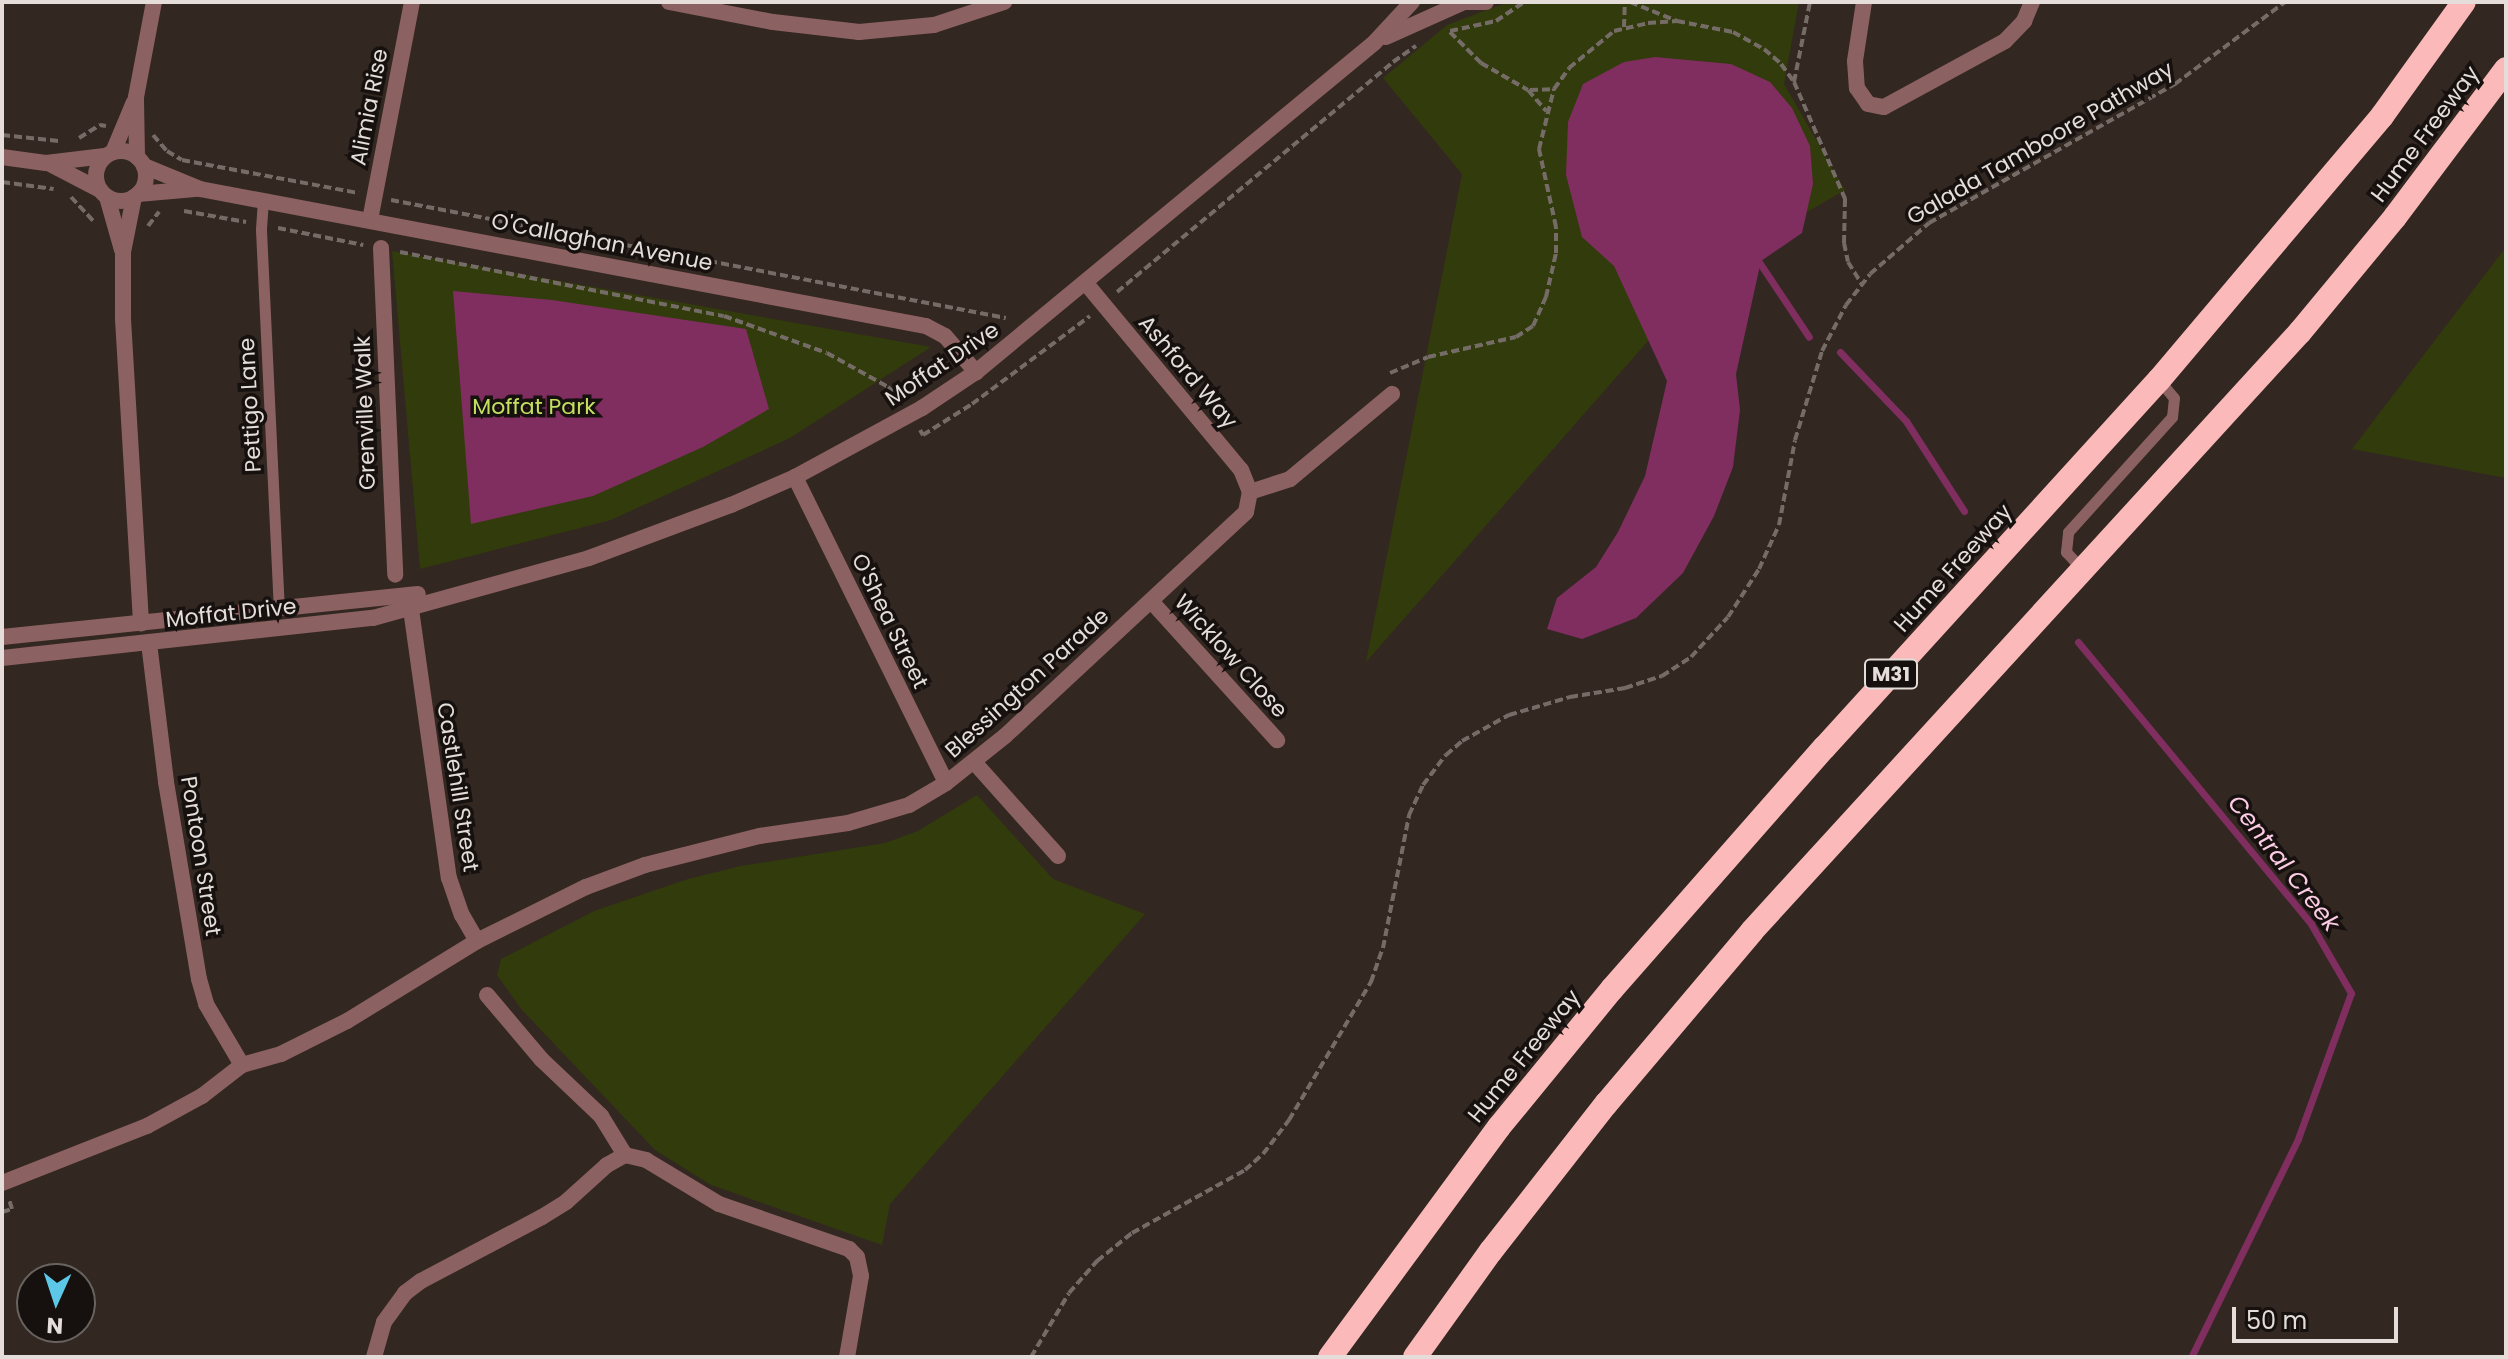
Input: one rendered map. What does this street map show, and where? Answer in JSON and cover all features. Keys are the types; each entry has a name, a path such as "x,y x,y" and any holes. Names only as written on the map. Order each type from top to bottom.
{"highway":[{"name":"Hume Freeway","path":"1330,1357 1499,1127 1612,989 1834,736 2159,380 2382,116 2464,2"},
{"name":"Hume Freeway","path":"1415,1357 1491,1251 1606,1104 1752,931 2300,332 2395,217 2506,69"}],"street":[{"path":"141,623 127,421 122,225 104,193 97,168 129,131 154,2"},
{"name":"Alimia Rise","path":"370,220 412,2"},
{"path":"669,2 786,24 859,32 934,25 1004,2"},
{"name":"Moffat Drive","path":"2,658 341,624 410,601 589,558 717,511 795,477 910,414 976,372 1374,43 1412,2"},
{"path":"1464,2 1486,2"},
{"name":"Moffat Drive","path":"1374,43 1464,2"},
{"path":"1864,2 1856,50 1857,88 1868,104 1884,107 2005,41 2024,21 2032,2"},
{"path":"122,225 145,181 129,131"},
{"path":"2,157 46,163 125,151 140,161"},
{"name":"O'Callaghan Avenue","path":"140,161 200,189 926,326 945,336 976,372"},
{"path":"46,163 121,201 136,196"},
{"name":"O'Callaghan Avenue","path":"136,196 200,189"},
{"name":"Grenville Walk","path":"381,248 395,575"},
{"name":"Ashford Way","path":"1086,283 1241,470 1250,492"},
{"path":"1250,492 1290,479 1392,394"},
{"name":"O'Shea Street","path":"795,477 946,783"},
{"name":"Blessington Parade","path":"477,941 511,921 645,865 760,836 880,816 946,783 974,762 1241,520 1250,492"},
{"name":"Moffat Drive","path":"2,637 279,609 410,601"},
{"name":"Castlehill Street","path":"410,601 449,878 462,915 477,941"},
{"name":"Wicklow Close","path":"1151,601 1277,740"},
{"name":"Pontoon Street","path":"149,643 166,782 199,979 206,1004 242,1065"},
{"path":"974,762 1058,856"},
{"path":"2,1183 147,1126 202,1096 242,1065 305,1044 386,999 477,941"},
{"path":"487,995 541,1059 601,1116 625,1155"},
{"path":"374,1357 384,1322 405,1293 421,1281 566,1202 607,1165 625,1155 646,1160 719,1204 849,1249 857,1257 861,1276 847,1357"}],"lane":[{"name":"Pettigo Lane","path":"263,200 261,225 279,609"},
{"path":"2084,571 2066,552 2068,532 2172,417 2174,398 2159,380"}],"path":[{"path":"1439,36 1496,21 1524,2"},
{"path":"1624,27 1628,2 1677,21 1749,39 1781,64 1794,82 1845,199 1844,243 1848,262 1861,283"},
{"path":"1794,82 1810,2"},
{"name":"Galada Tamboore Pathway","path":"1031,1357 1069,1293 1097,1261 1132,1233 1245,1170 1263,1154 1289,1120 1371,982 1383,948 1395,870 1409,815 1423,785 1446,755 1462,741 1509,715 1570,697 1625,688 1662,676 1691,657 1728,617 1770,548 1815,370 1832,330 1861,283 1891,253 1929,223 2175,84 2285,2"},
{"path":"1435,13 1481,63 1528,90 1546,111"},
{"path":"1390,373 1428,357 1516,337 1533,326 1539,317 1557,241 1539,161 1546,111 1554,89 1569,68 1587,51 1624,27 1677,21"},
{"path":"180,210 666,302 738,320 827,353 888,387 923,435 1018,372 1393,62 1428,41"},
{"path":"1528,90 1554,89"},
{"path":"2,135 72,142 100,125 157,136 167,151 182,160 1006,318"},
{"path":"2,182 65,190 94,223 149,227 157,213 164,210"}],"green space":[{"path":"1508,2 1799,2 1784,84 1845,190 1714,266 1366,662 1462,174 1383,78 1447,25"},
{"path":"2506,247 2506,478 2352,449"},
{"name":"Moffat Park","path":"392,251 931,347 790,438 611,520 420,569"},
{"path":"977,795 1053,879 1145,914 890,1204 882,1245 711,1185 655,1150 522,1010 497,975 501,959 594,911 688,879 741,866 885,843 918,831"}],"shaded area":[{"path":"1655,57 1731,64 1770,82 1792,108 1810,146 1813,184 1802,233 1761,261 1736,374 1740,410 1733,467 1714,516 1683,573 1636,618 1582,639 1547,629 1557,598 1596,567 1618,532 1645,476 1667,381 1614,266 1582,237 1566,175 1568,122 1583,84 1624,62"},
{"path":"453,291 552,300 746,329 769,409 703,447 593,496 471,524"}],"waterway":[{"name":"Central Creek","path":"1755,256 1809,337"},
{"name":"Central Creek","path":"1840,352 1906,421 1964,511"},
{"name":"Central Creek","path":"2078,642 2311,924 2351,993 2298,1139 2191,1357"}]}
